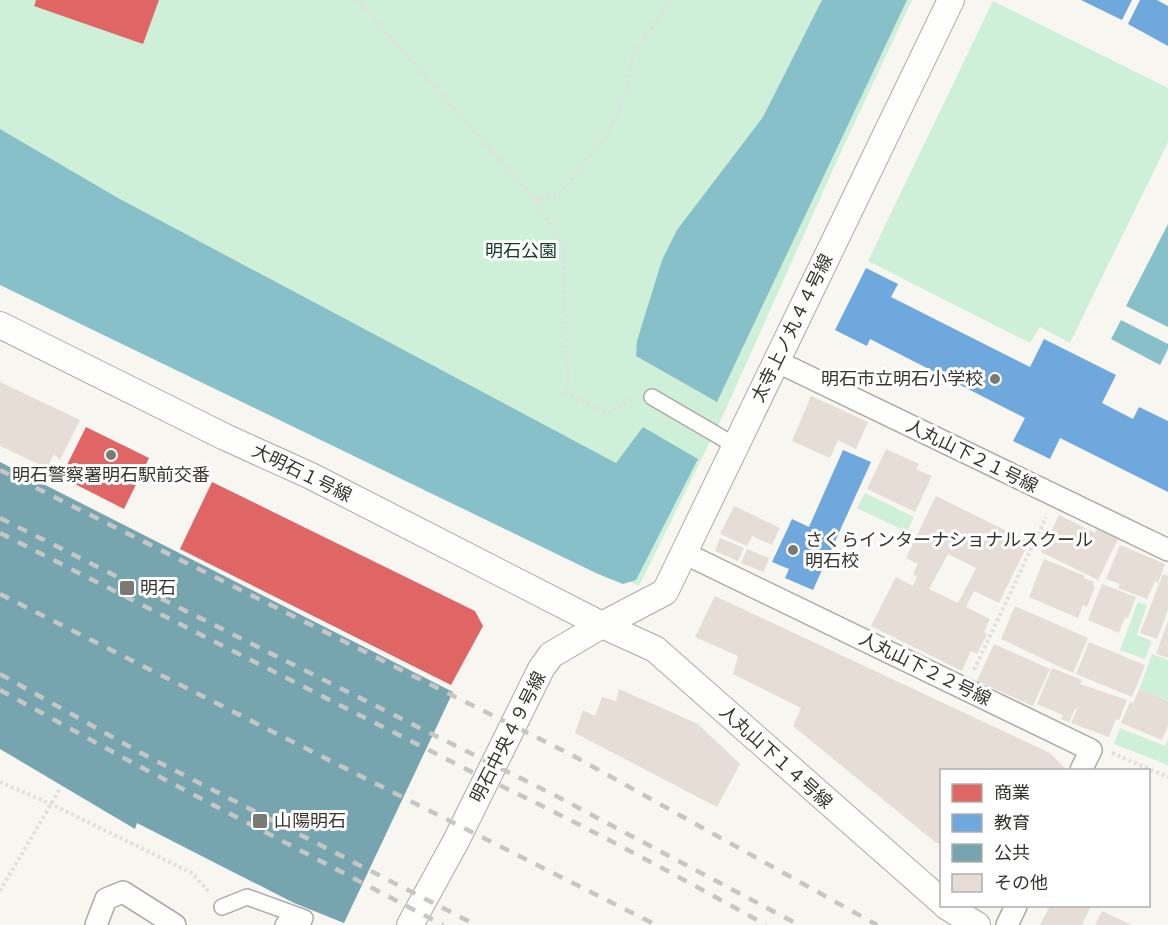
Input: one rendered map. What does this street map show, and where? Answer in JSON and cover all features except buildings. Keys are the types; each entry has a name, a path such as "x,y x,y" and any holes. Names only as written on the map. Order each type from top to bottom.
{"street":[{"name":"太寺上ノ丸４４号線","path":"602,625 665,592 684,553 726,440 776,361 951,0"},
{"name":"大明石１号線","path":"0,325 225,437 311,476 602,625"},
{"name":"人丸山下２１号線","path":"776,361 1168,550"},
{"path":"652,397 726,440"},
{"name":"人丸山下２２号線","path":"684,553 1091,750"},
{"name":"明石中央４９号線","path":"410,925 456,841 541,669 551,655 602,625"},
{"name":"人丸山下１４号線","path":"602,625 655,649 940,900"},
{"path":"1082,769 1091,750"},
{"path":"96,925 106,899 123,892 176,925"},
{"path":"222,907 247,897 305,918 302,925"},
{"path":"948,907 977,925"},
{"path":"1007,925 1016,907"}],"path":[{"path":"358,0 536,200 562,245 567,393 608,414 642,391 652,397"},
{"path":"536,200 562,192 614,124 627,87 633,55 671,0"},
{"path":"966,689 1056,497"},
{"path":"1091,750 1107,750 1150,769"},
{"path":"1150,769 1168,777"},
{"path":"0,782 51,804 192,873 222,907"},
{"path":"0,891 61,787"}],"green space":[{"name":"明石公園","path":"0,0 912,0 724,413 639,586 0,276"},
{"path":"993,1 1168,88 1168,142 1070,343 1040,327 1030,343 868,261"},
{"path":"865,493 914,517 907,532 857,508"},
{"path":"1138,602 1147,605 1137,635 1152,641 1145,659 1120,650"},
{"path":"1152,654 1168,660 1168,700 1139,690"},
{"path":"1120,728 1165,746 1168,739 1168,765 1114,744"}],"water":[{"path":"822,0 907,0 717,402 636,356 637,341 662,260 677,230 763,117"},
{"path":"0,129 118,198 616,463 643,427 698,459 636,580 623,584 598,574 0,285"},
{"path":"1168,224 1168,327 1126,306"},
{"path":"1121,320 1168,344 1160,365 1111,339"}],"railway":[{"path":"0,470 570,754 877,925"},
{"path":"0,518 558,797 799,925"},
{"path":"0,533 583,827 766,925"},
{"path":"0,594 656,925"},
{"path":"0,674 139,752 476,925"},
{"path":"0,690 133,763 443,925"}],"place":[{"name":"明石市立明石小学校","path":"995,379"},
{"name":"明石警察署明石駅前交番","path":"111,455"},
{"name":"さくらインターナショナルスクール 明石校","path":"793,550"},
{"name":"明石","path":"127,588"},
{"name":"山陽明石","path":"260,821"}]}
